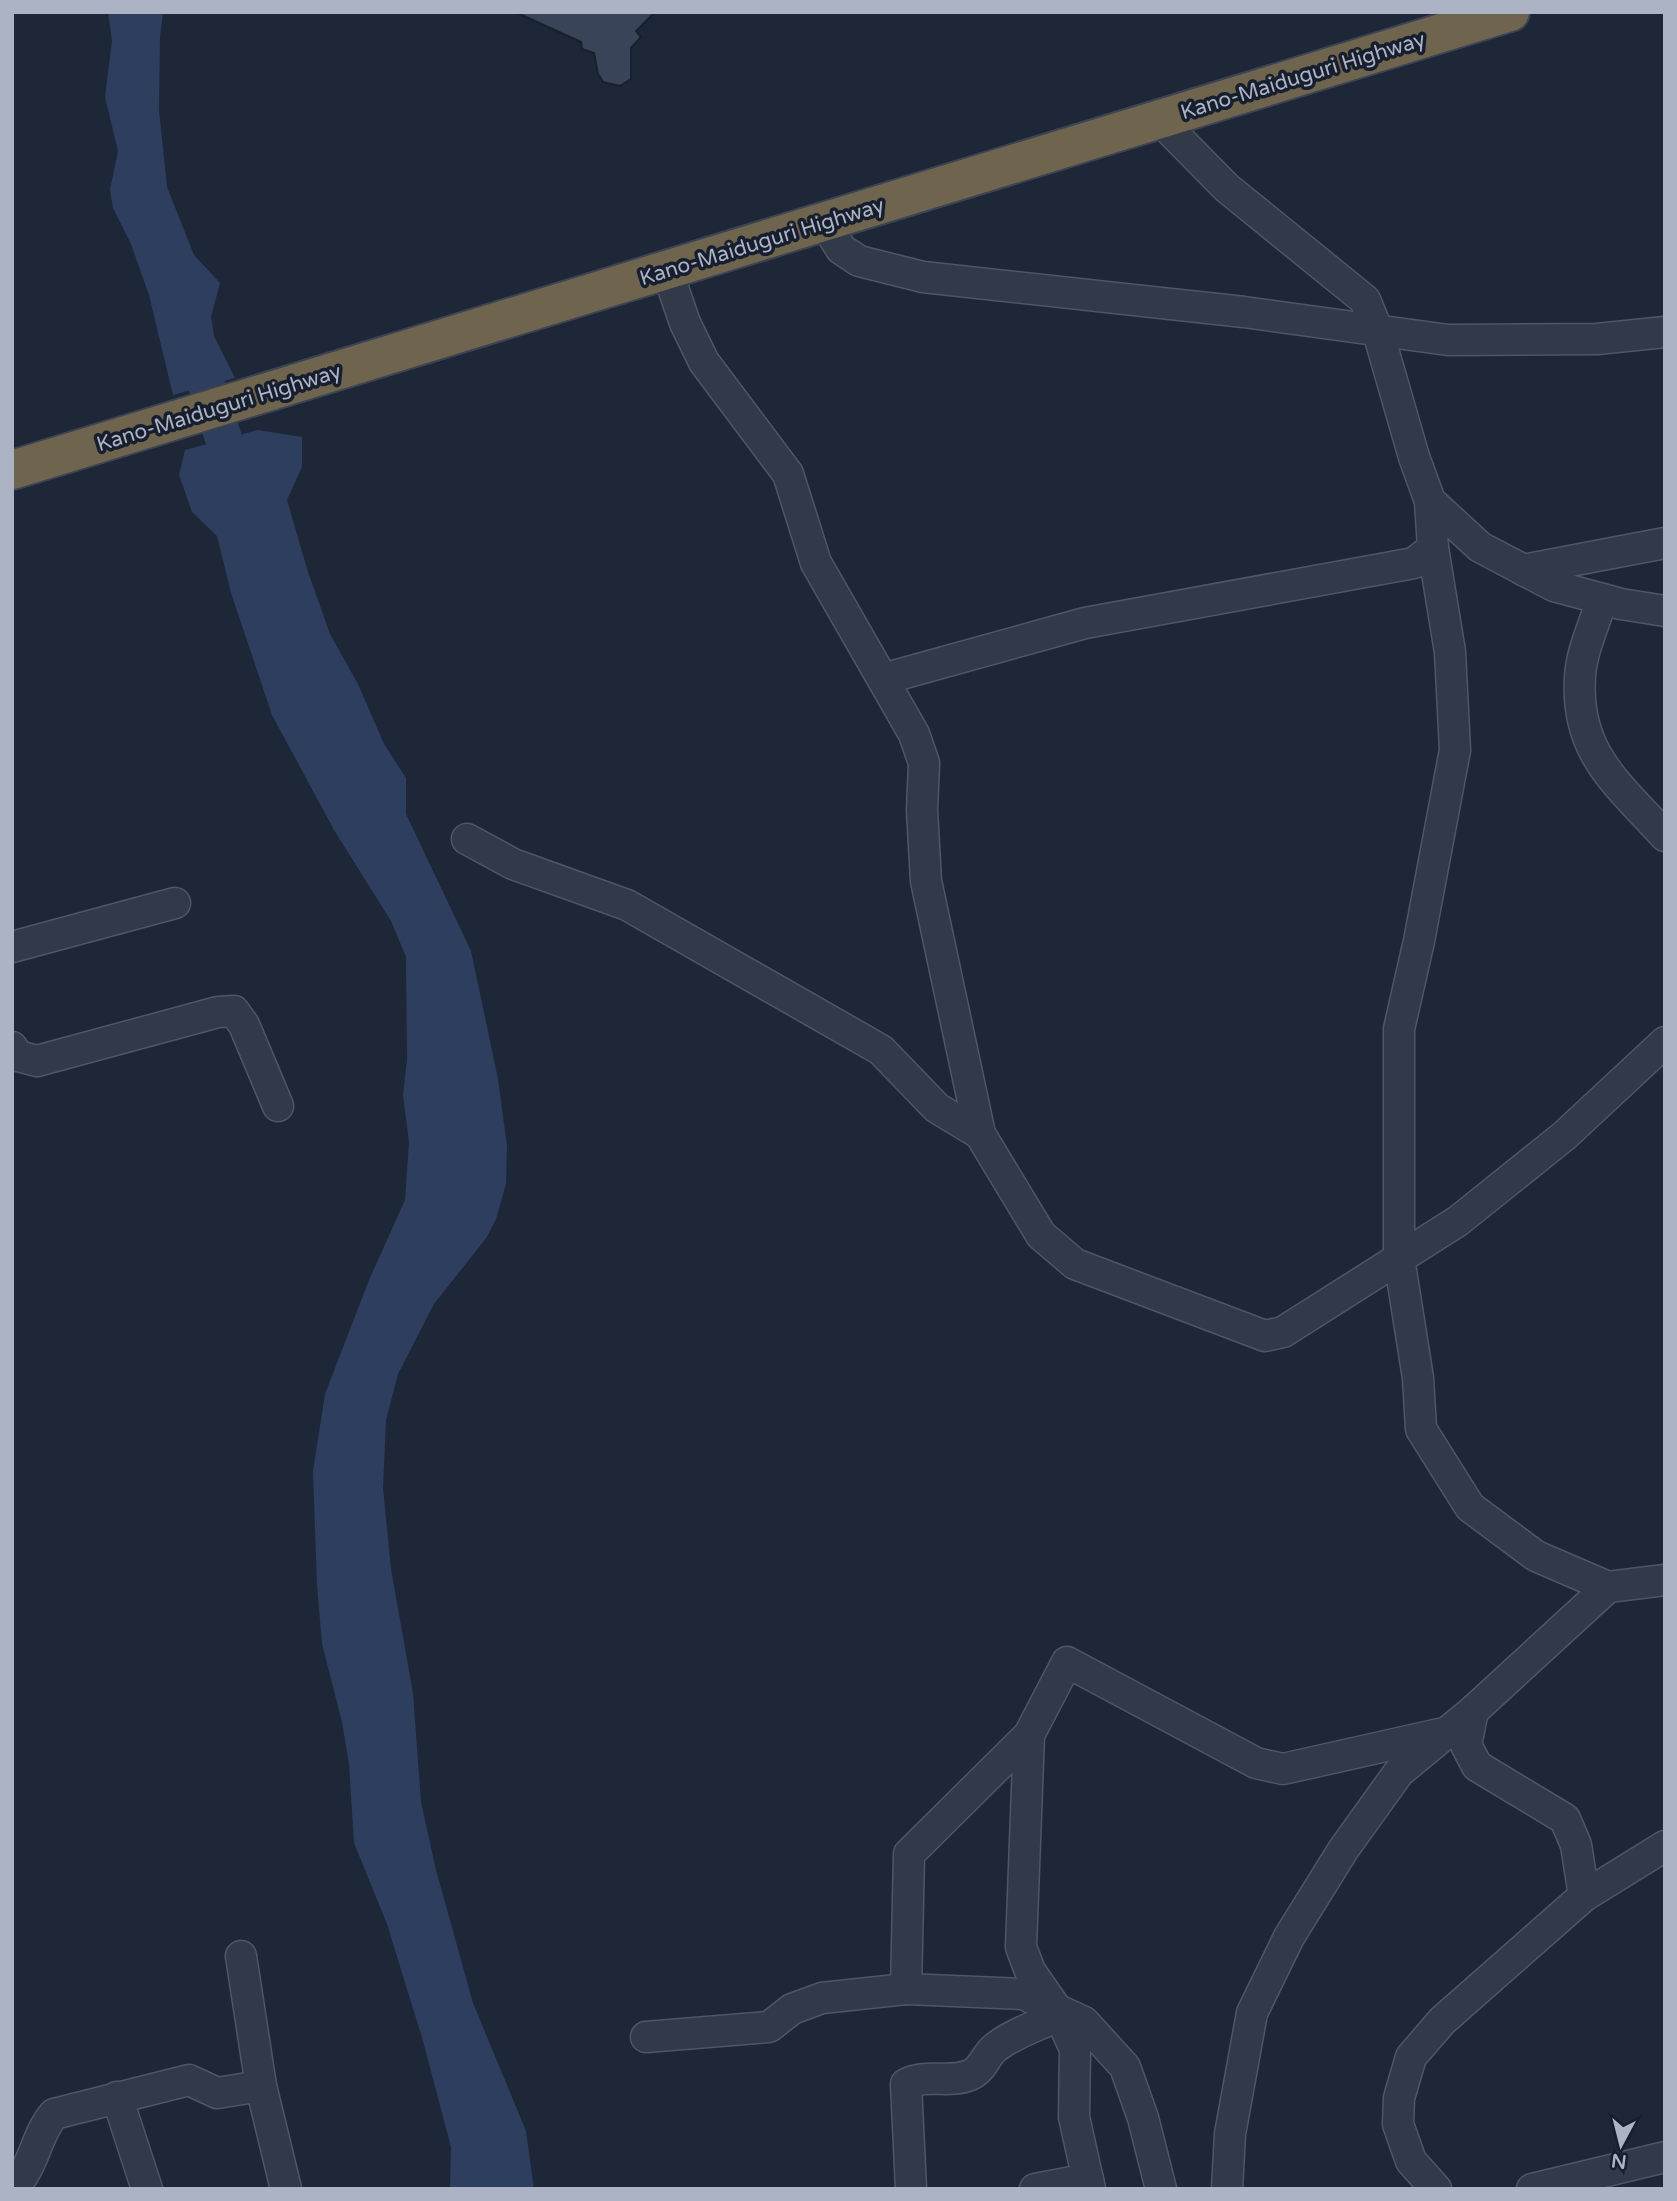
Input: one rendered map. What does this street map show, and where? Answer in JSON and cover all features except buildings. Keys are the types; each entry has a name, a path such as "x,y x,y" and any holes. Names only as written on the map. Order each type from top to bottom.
{"highway":[{"name":"Kano-Maiduguri Highway","path":"12,470 245,401 1510,12"}],"street":[{"path":"1160,120 1227,188 1365,300 1378,332 1414,457 1430,501 1433,548 1450,652 1455,750 1419,941 1399,1029 1399,1258 1418,1378 1421,1429 1470,1507 1536,1556 1608,1587 1662,1579"},
{"path":"825,223 841,249 859,261 923,277 1244,312 1378,332 1475,340 1597,339 1665,332"},
{"path":"671,270 671,285 685,323 704,362 788,474 816,564 914,734 924,763 922,810 926,881 980,1134 1041,1235 1075,1264 1265,1336 1283,1332 1458,1221 1564,1136 1665,1042"},
{"path":"1430,501 1480,547 1503,562 1553,586 1665,611"},
{"path":"1523,570 1665,543"},
{"path":"883,679 1085,623 1414,563 1433,548"},
{"path":"1602,599 1580,676 1586,739 1599,764 1665,836"},
{"path":"467,839 513,864 627,905 881,1050 937,1108 980,1134"},
{"path":"12,947 175,904"},
{"path":"14,1053 37,1061 218,1012 234,1011 244,1025 278,1106"},
{"path":"1227,2189 1230,2134 1252,2013 1283,1948 1343,1850 1399,1772 1473,1711 1608,1587"},
{"path":"906,1989 909,1854 1029,1735 1067,1662 1256,1763 1283,1769 1448,1732"},
{"path":"1473,1711 1466,1745 1477,1766 1565,1819 1576,1845 1584,1896"},
{"path":"1029,1735 1021,1947 1030,1970 1058,2012 1074,2049 1074,2117 1089,2184 1035,2189"},
{"path":"1436,2189 1411,2161 1398,2124 1399,2098 1411,2057 1442,2021 1584,1896 1665,1846"},
{"path":"241,1956 261,2086 286,2189"},
{"path":"646,2037 769,2027 792,2009 822,1998 906,1989 1023,1994 1084,2022 1125,2067 1143,2118 1161,2189"},
{"path":"911,2189 906,2084 919,2077 948,2080 970,2075 982,2067 995,2047 1058,2012"},
{"path":"12,2188 24,2177 46,2123 54,2114 189,2080 218,2093 261,2086"},
{"path":"117,2097 147,2189"},
{"path":"1532,2189 1592,2182 1665,2157"}],"water":[{"path":"108,12 163,12 159,110 167,187 194,255 220,283 211,317 214,336 235,378 173,395 149,295 131,244 113,208 110,190 118,151 105,97 112,41"},
{"path":"258,430 302,437 302,467 287,500 308,572 330,634 358,684 384,744 406,778 406,814 471,951 498,1079 507,1146 506,1184 496,1219 487,1237 434,1304 398,1374 386,1420 383,1488 391,1569 413,1693 421,1802 436,1870 473,2003 526,2131 534,2189 450,2189 451,2147 423,2041 387,1924 354,1843 349,1764 342,1722 322,1644 313,1471 325,1394 369,1280 405,1200 409,1142 403,1095 407,1060 406,957 391,921 334,830 272,715 231,593 217,536 192,512 179,475 185,450"}],"waterway":[{"path":"192,340 239,487"}]}
